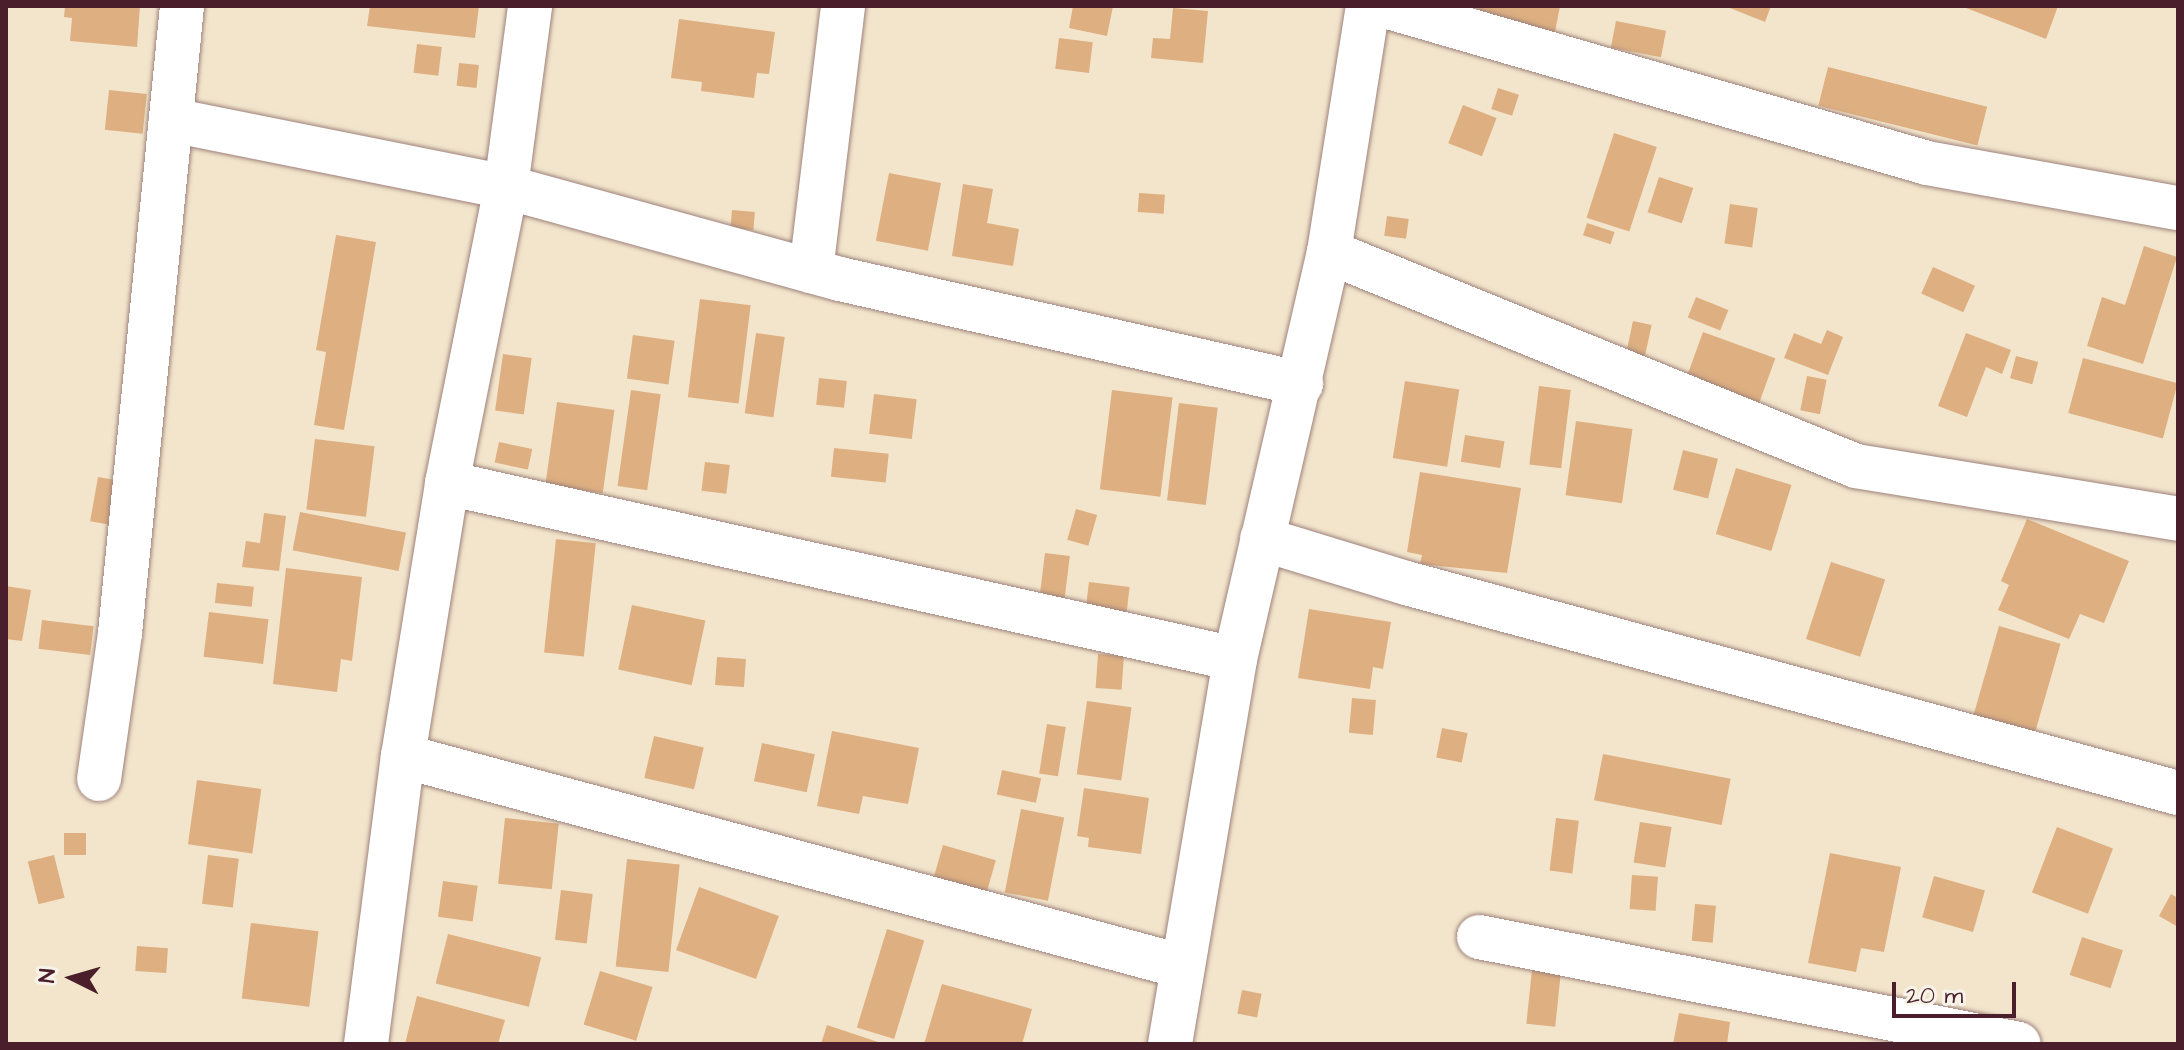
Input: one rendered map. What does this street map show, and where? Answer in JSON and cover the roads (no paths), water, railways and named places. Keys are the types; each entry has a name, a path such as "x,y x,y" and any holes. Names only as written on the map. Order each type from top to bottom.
{"street":[{"path":"99,779 120,633 182,6"},
{"path":"366,1044 403,756 447,483 506,187 530,6"},
{"path":"811,271 843,6"},
{"path":"1170,1044 1180,966 1235,659 1301,384 1329,252 1368,6"},
{"path":"1414,11 1927,163 2178,208"},
{"path":"171,120 506,187 811,271 1301,384"},
{"path":"1329,252 1856,466 2178,519"},
{"path":"447,483 1235,659"},
{"path":"1262,539 1406,583 2178,793"},
{"path":"403,756 1180,966"},
{"path":"1479,937 1858,1028 2019,1044"}]}
